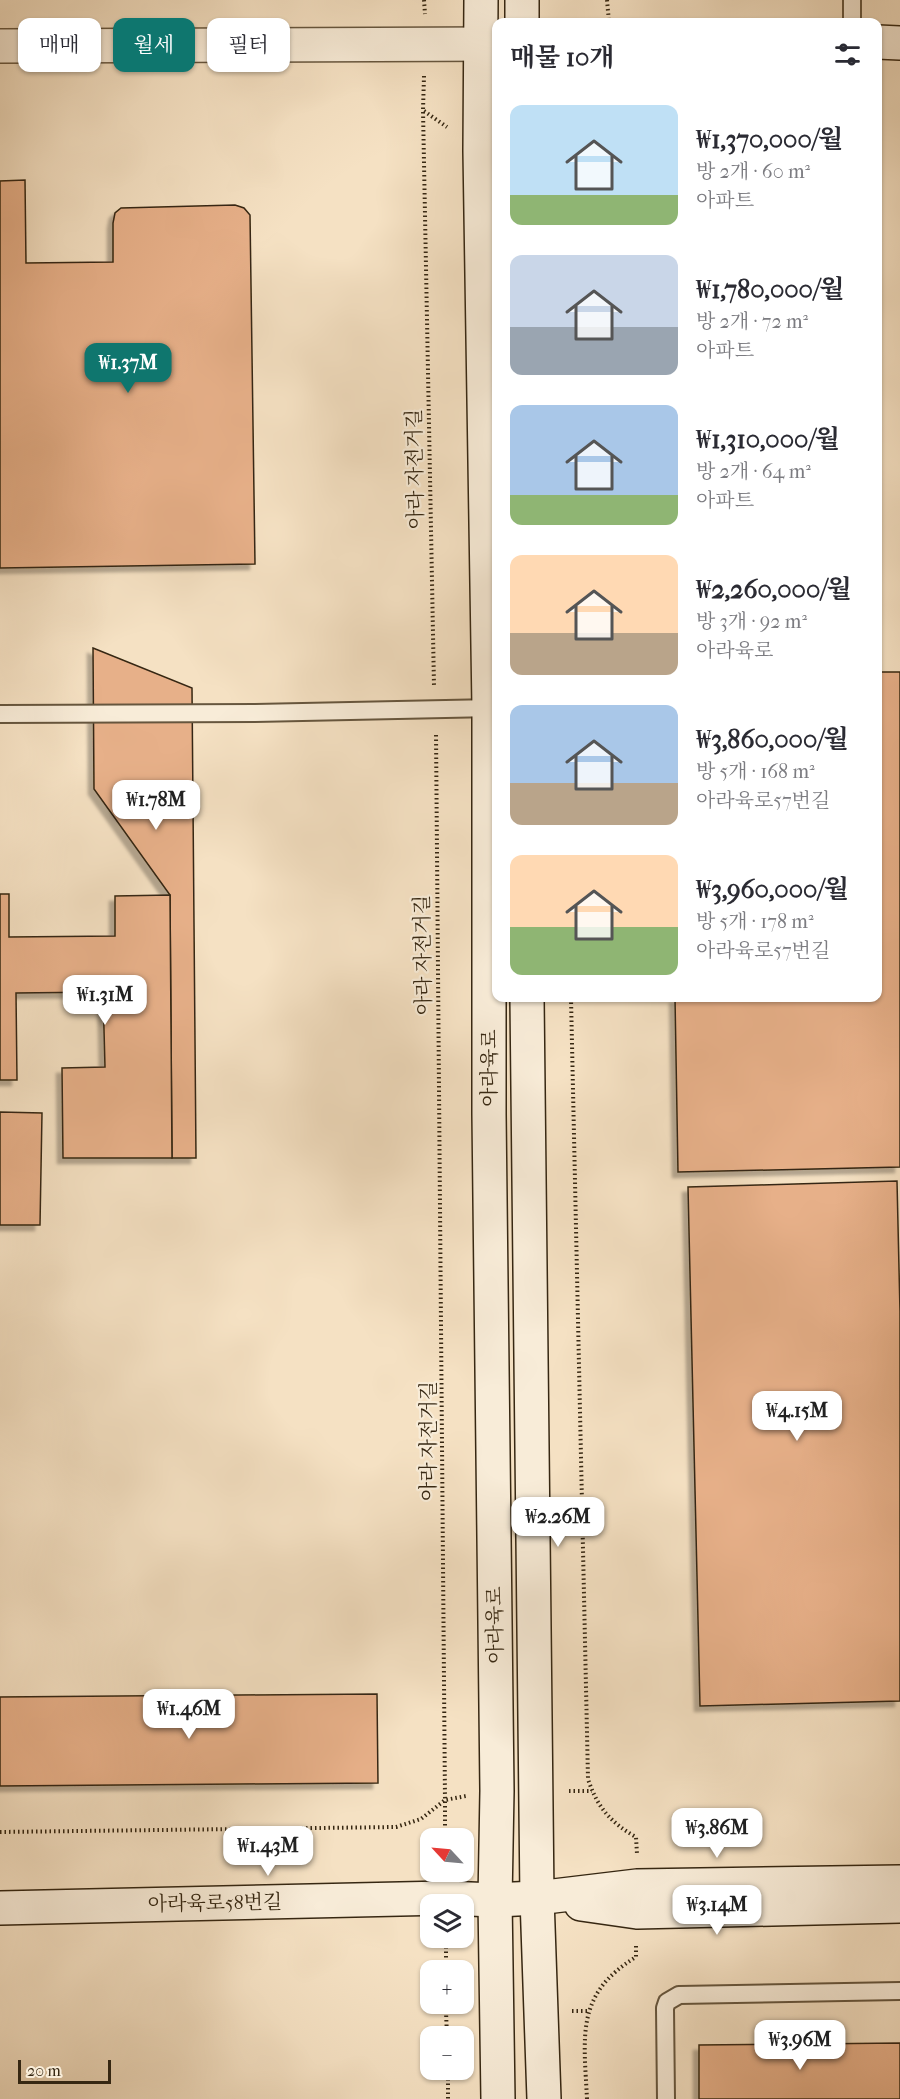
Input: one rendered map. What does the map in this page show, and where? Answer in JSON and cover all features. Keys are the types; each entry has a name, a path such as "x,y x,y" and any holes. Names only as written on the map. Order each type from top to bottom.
{"street":[{"name":"아라육로","path":"481,0 488,44 492,575"},
{"path":"522,0 522,18"},
{"path":"882,42 900,43"},
{"path":"0,45 488,44"},
{"name":"아라육로","path":"492,810 489,1114 497,1791 495,1900 498,2099"},
{"name":"아라육로","path":"527,1002 537,1898 544,2099"},
{"path":"537,1898 637,1886 900,1882"},
{"path":"537,1898 637,1912 900,1906"},
{"name":"아라육로58번길","path":"0,1908 537,1898"}],"lane":[{"path":"852,0 852,18"},
{"path":"0,714 255,713 492,708"},
{"path":"666,2099 665,2008 673,1997 679,1995 900,1991"}],"path":[{"path":"607,0 609,18"},
{"name":"아라 자전거길","path":"0,1832 396,1827 421,1819 445,1800 435,708 423,110"},
{"path":"571,1002 588,1779 600,1808 621,1828 636,1836"},
{"path":"587,2099 584,2038 586,2019 594,1999 611,1974 636,1957"},
{"path":"448,2080 448,2099"}],"building":[{"path":"25,180 26,263 113,262 113,223 115,213 121,208 235,205 244,208 250,215 255,564 0,568 0,181"},
{"path":"93,648 192,688 196,1158 172,1158 170,895 94,789"},
{"path":"882,672 900,672 900,1167 678,1172 675,1002 882,1002"},
{"path":"0,894 9,894 9,937 115,936 115,896 170,895 172,1158 63,1158 62,1068 105,1067 103,992 16,993 17,1080 0,1080"},
{"path":"0,1112 42,1113 40,1225 0,1225"},
{"path":"897,1181 900,1312 900,1701 700,1706 688,1187"},
{"path":"377,1694 378,1783 0,1786 0,1697"},
{"path":"900,2043 900,2099 699,2099 699,2045"}]}
